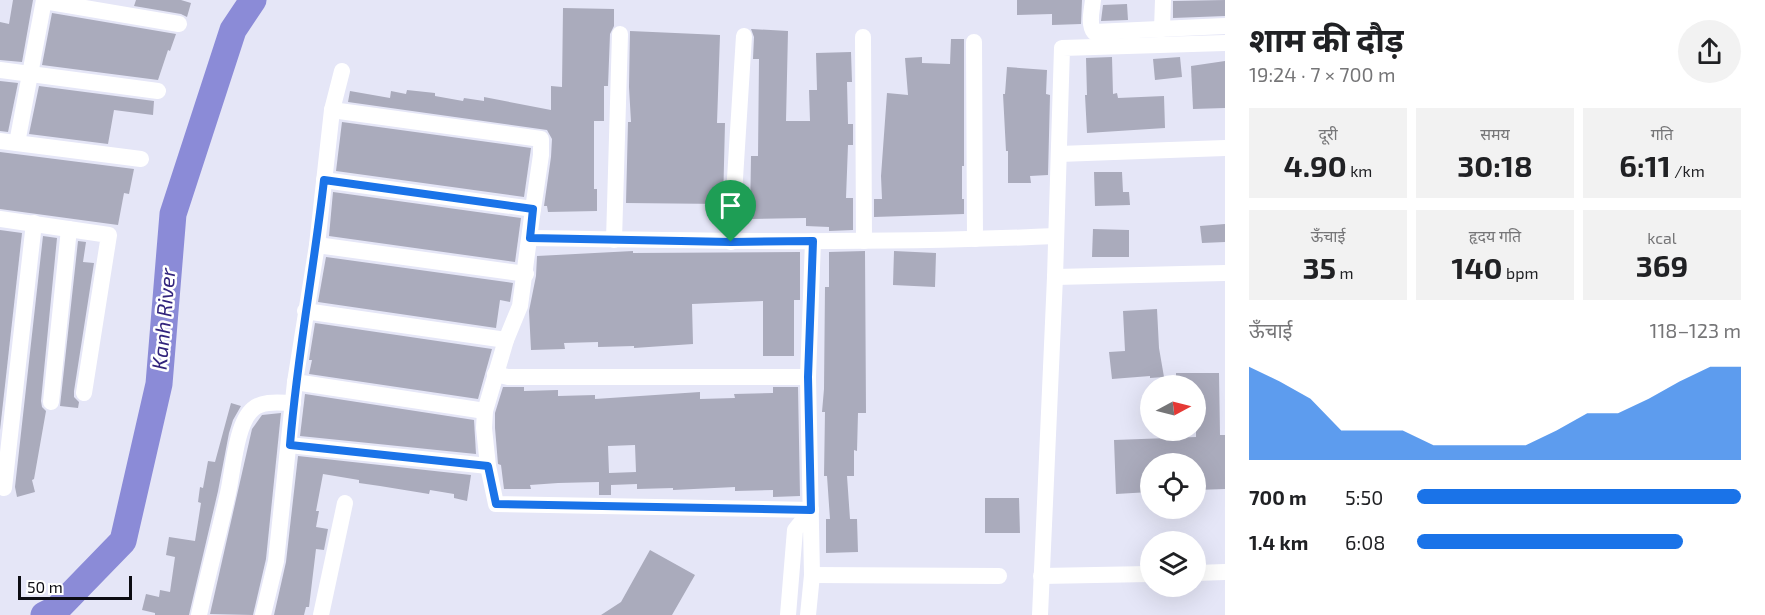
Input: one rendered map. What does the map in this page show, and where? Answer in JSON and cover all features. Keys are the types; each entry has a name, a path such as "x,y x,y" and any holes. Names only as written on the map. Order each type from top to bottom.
{"street":[{"path":"17,143 44,0 179,24"},
{"path":"1093,0 1091,22 1094,32 1225,26"},
{"path":"1162,29 1163,0"},
{"path":"614,240 620,34"},
{"path":"731,242 744,36"},
{"path":"863,37 864,241"},
{"path":"974,42 975,239"},
{"path":"1040,615 1055,277 1062,48 1225,43"},
{"path":"0,70 158,91"},
{"path":"263,615 276,561 295,382 317,245 332,110 342,71"},
{"path":"332,110 541,139 541,155 520,306 506,340 485,411 484,428 488,466 496,504 811,510"},
{"path":"0,141 141,159"},
{"path":"1059,154 1225,148"},
{"path":"324,180 533,209"},
{"path":"0,219 109,235 84,393"},
{"path":"3,488 34,223"},
{"path":"51,402 69,229"},
{"path":"530,238 731,242 1056,236"},
{"path":"808,615 812,575 808,377 813,241"},
{"path":"317,245 526,274"},
{"path":"1055,277 1225,273"},
{"path":"305,312 506,340"},
{"path":"495,374 508,377 808,377"},
{"path":"295,382 485,411"},
{"path":"199,615 229,490 237,444 246,416 260,404 293,403"},
{"path":"290,445 488,466"},
{"path":"321,615 345,503"},
{"path":"788,615 795,530 811,510"},
{"path":"1206,573 1225,572"},
{"path":"1041,576 1140,574"},
{"path":"812,575 999,576"}],"building":[{"path":"13,0 33,0 22,62 0,60 0,22 9,24"},
{"path":"136,0 181,0 191,3 187,17 134,6"},
{"path":"1017,0 1082,0 1081,24 1052,25 1052,14 1017,15"},
{"path":"1225,0 1225,16 1173,18 1173,1"},
{"path":"1127,4 1128,20 1101,21 1103,5"},
{"path":"563,8 614,9 614,26 610,34 608,86 604,86 604,121 594,121 594,189 597,189 597,211 548,212 547,206 544,206 552,139 547,130 348,102 350,91 390,98 391,91 406,94 407,90 435,93 435,96 463,101 464,98 484,101 484,97 551,110 551,86 562,87"},
{"path":"52,13 176,34 158,80 42,65"},
{"path":"751,29 788,31 786,121 810,121 809,90 817,90 816,53 851,52 852,82 847,82 848,124 853,124 853,145 848,145 846,198 853,198 853,230 829,231 829,227 806,226 806,218 750,219 751,156 758,156 759,59 753,59 754,37"},
{"path":"630,31 720,35 717,123 725,123 723,204 626,203 628,122 631,122"},
{"path":"951,39 964,39 962,199 964,199 964,214 874,217 874,199 882,199 881,176 887,93 908,95 905,58 922,57 922,63 950,64"},
{"path":"1112,57 1113,94 1117,93 1118,98 1164,96 1165,128 1087,133 1086,58"},
{"path":"1180,57 1182,77 1155,80 1153,59"},
{"path":"1225,61 1225,108 1193,109 1191,66"},
{"path":"1007,67 1047,70 1046,94 1050,95 1048,175 1030,176 1031,183 1008,183 1003,94 1005,94"},
{"path":"0,81 18,83 8,132 0,131"},
{"path":"39,86 154,101 153,115 114,110 108,144 29,134"},
{"path":"342,122 531,148 524,197 336,171"},
{"path":"0,152 134,169 129,194 124,193 118,225 0,209"},
{"path":"1094,172 1122,172 1123,192 1129,192 1130,205 1095,206"},
{"path":"333,192 521,218 515,262 329,236"},
{"path":"1225,224 1225,242 1202,243 1200,226"},
{"path":"1093,229 1129,230 1129,257 1092,257"},
{"path":"0,230 22,233 0,430"},
{"path":"43,236 57,238 41,401 46,411 32,480 35,492 17,497 15,487"},
{"path":"78,241 86,242 83,262 94,263 74,391 74,397 79,402 78,408 60,406"},
{"path":"633,251 633,253 800,252 800,300 794,300 794,356 763,356 763,301 692,304 693,344 634,348 634,346 598,347 598,342 564,343 565,349 531,350 529,311 536,276 537,256"},
{"path":"865,251 866,413 858,413 854,476 847,476 850,519 857,519 858,552 826,553 826,519 830,519 827,476 824,476 825,412 822,412 825,287 829,287 829,252"},
{"path":"894,251 936,253 935,287 893,285"},
{"path":"326,257 513,283 510,302 500,300 496,328 318,302"},
{"path":"1157,309 1159,348 1164,375 1140,375 1112,379 1109,352 1125,351 1123,311"},
{"path":"315,323 492,349 478,399 309,374"},
{"path":"1176,373 1219,373 1220,435 1225,435 1225,489 1206,490 1206,453 1140,453 1140,493 1116,494 1114,440 1206,441 1206,375 1176,375"},
{"path":"503,387 524,387 524,391 558,390 558,396 595,395 595,399 700,392 700,399 735,398 734,394 773,393 773,387 798,387 800,496 773,497 773,490 735,491 735,487 637,489 637,484 611,485 611,495 599,495 599,482 530,485 531,489 504,489 501,465 498,464 495,413","holes":["635,445 636,472 609,473 608,446"]},
{"path":"305,394 474,420 476,454 300,436"},
{"path":"231,403 241,406 229,433 189,615 155,615 155,613 142,610 146,594 159,597 160,590 170,592 175,557 166,555 169,537 195,541 201,503 198,502 200,487 203,488 208,461 215,462"},
{"path":"281,413 266,559 253,615 210,614 252,429 262,415"},
{"path":"298,456 471,475 467,501 454,498 454,494 430,490 429,494 359,483 359,480 323,474 316,511 319,511 316,527 328,529 324,550 316,549 309,607 306,607 304,615 274,615 286,562"},
{"path":"985,498 1019,498 1020,533 985,533"},
{"path":"650,550 695,575 672,615 601,615 621,602"}],"waterway":[{"name":"Kanh River","path":"44,615 58,608 123,541 159,384 173,214 233,30 253,0"}],"route":[{"path":"324,180 533,209 530,238 731,242 813,241 808,377 811,510 496,504 488,466 290,445 295,382 317,245 324,180"}]}
